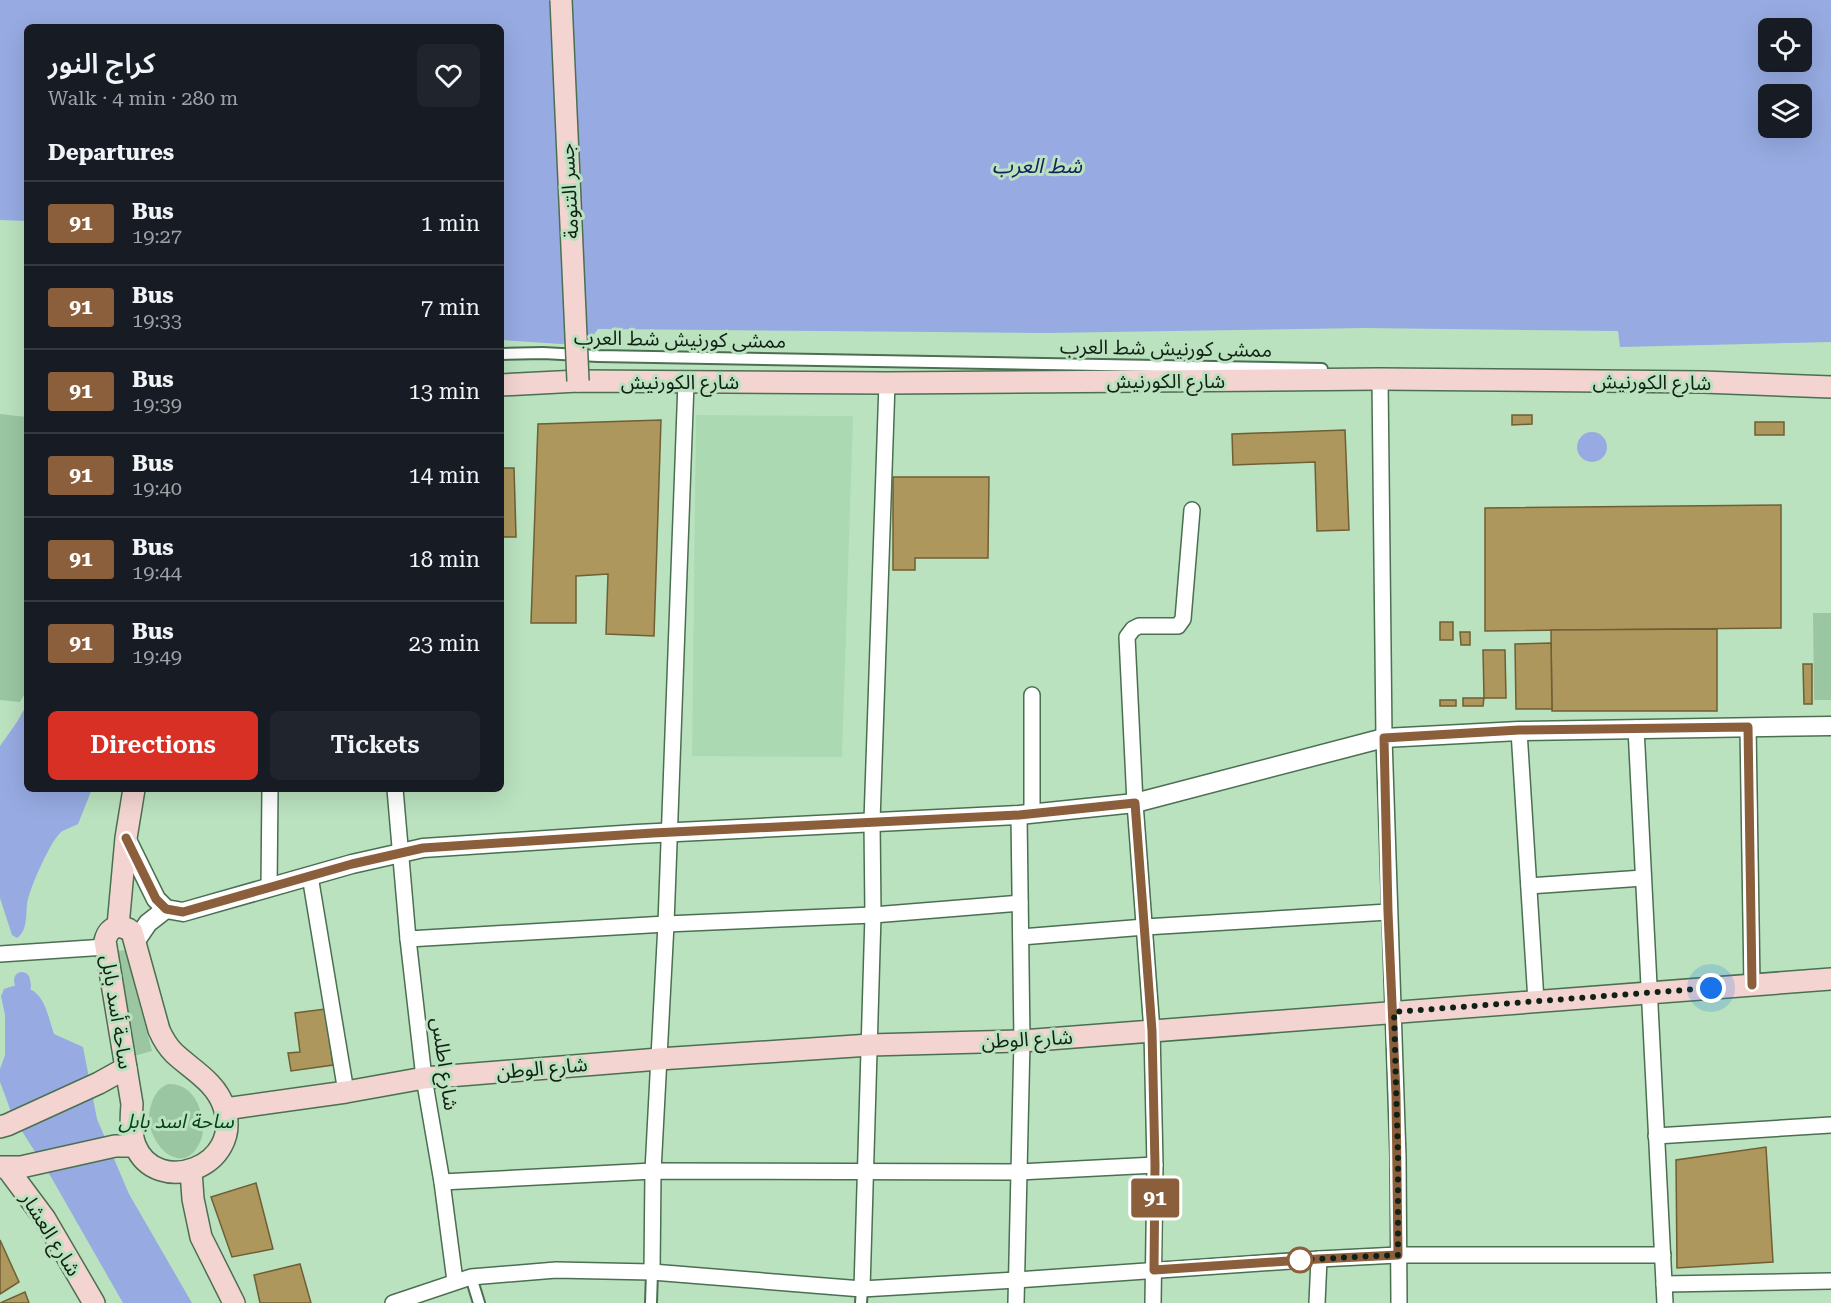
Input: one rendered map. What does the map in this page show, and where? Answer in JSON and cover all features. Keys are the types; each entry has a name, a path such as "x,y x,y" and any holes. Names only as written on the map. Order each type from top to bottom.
{"main road":[{"name":"جسر التنومة","path":"561,0 578,381"},
{"name":"شارع الكورنيش","path":"504,385 578,381 887,383 1380,379 1703,382 1831,387"},
{"path":"118,926 126,838 134,792"},
{"name":"ساحة أسد بابل","path":"125,1146 131,1129 132,1104 106,947 106,935 118,926 128,928 132,932 159,1030 166,1044 212,1086 225,1109"},
{"name":"شارع الوطن","path":"225,1109 346,1092 424,1078 870,1045 1022,1041 1831,979"},
{"path":"4,1126 99,1083 126,1068"},
{"path":"9,1167 125,1146 157,1168 174,1173 191,1171 209,1162 221,1147 227,1128 225,1109"},
{"name":"شارع العشار","path":"9,1167 45,1219 94,1303"},
{"path":"191,1171 192,1199 201,1237 234,1303"}],"street":[{"name":"ممشى كورنيش شط العرب","path":"504,354 1831,379"},
{"path":"1380,379 1384,738 1388,912 1394,1012 1398,1157 1399,1303"},
{"path":"651,1303 653,1171 666,924 687,382"},
{"path":"861,1296 870,1045 873,915 872,822 887,383"},
{"path":"1153,1303 1155,1165 1152,1031 1135,803 1127,637 1133,629 1139,626 1178,626 1184,619 1192,510"},
{"path":"1016,1303 1022,1041 1020,903 1032,695"},
{"path":"126,838 156,899 166,909 183,912 310,876 423,848 668,832 1026,814 1135,803 1384,738 1519,730 1831,726"},
{"path":"1748,727 1752,985"},
{"path":"1636,728 1665,1303"},
{"path":"1519,730 1536,1001"},
{"path":"269,888 270,792"},
{"name":"شارع اطلس","path":"395,792 408,939 424,1078 442,1182 455,1281"},
{"path":"310,876 346,1092"},
{"path":"1529,886 1643,878"},
{"path":"408,939 873,915 1020,903"},
{"path":"135,942 148,923 166,909"},
{"path":"1021,937 1388,912"},
{"path":"0,954 106,947"},
{"path":"1656,1136 1831,1125"},
{"path":"442,1182 653,1171 1019,1172 1155,1165"},
{"path":"397,1302 428,1298 455,1281 471,1277 556,1270 652,1272 861,1296 1016,1280 1318,1259 1398,1255 1662,1255"},
{"path":"1317,1303 1318,1259"},
{"path":"471,1277 479,1303"},
{"path":"1664,1284 1831,1281"}],"shaded area":[{"path":"696,415 853,416 842,757 692,756"}],"green space":[{"path":"0,414 24,417 24,695 20,702 0,700"},
{"path":"1813,613 1831,613 1831,700 1814,700"},
{"path":"125,950 152,1051 134,1056 118,951"},
{"name":"ساحة اسد بابل","path":"168,1084 190,1092 201,1113 203,1133 201,1140 190,1155 181,1158 172,1156 163,1150 151,1130 149,1117 152,1102 159,1090"}],"water":[{"name":"شط العرب","path":"0,0 1831,0 1831,342 1620,347 1618,331 1364,328 1045,333 598,329 589,341 561,344 504,340 504,24 24,24 24,221 0,220"},
{"path":"1592,432 1603,436 1607,447 1603,458 1592,462 1581,458 1577,447 1581,436"},
{"path":"24,709 24,792 91,792 78,824 61,832 47,854 28,899 23,930 17,938 12,935 0,898 0,746"},
{"path":"13,986 23,987 37,994 46,1008 54,1034 83,1047 97,1119 129,1194 192,1303 123,1303 51,1177 13,1117 0,1082 0,1069 5,1055 5,1015 1,996 4,989"}],"building":[{"path":"1512,415 1532,415 1532,424 1512,425"},
{"path":"661,420 654,636 606,634 608,574 576,576 576,623 531,623 538,424"},
{"path":"1755,422 1784,422 1784,435 1755,435"},
{"path":"1345,430 1349,530 1317,531 1315,462 1233,465 1232,434"},
{"path":"504,468 514,468 516,537 504,537"},
{"path":"893,477 989,477 988,558 915,558 915,570 893,570"},
{"path":"1781,505 1781,628 1485,631 1485,508"},
{"path":"1440,622 1453,622 1453,640 1440,640"},
{"path":"1717,629 1717,711 1552,711 1551,630"},
{"path":"1460,632 1470,632 1470,645 1461,645"},
{"path":"1551,643 1552,709 1516,709 1515,644"},
{"path":"1483,650 1505,650 1506,698 1484,698"},
{"path":"1803,664 1812,664 1812,704 1804,704"},
{"path":"1463,698 1484,698 1483,706 1463,706"},
{"path":"1440,700 1456,700 1456,706 1440,706"},
{"path":"325,1009 333,1065 291,1071 288,1053 300,1052 295,1013"},
{"path":"1766,1147 1773,1262 1677,1268 1676,1160"},
{"path":"256,1183 273,1249 232,1257 211,1197"},
{"path":"0,1240 19,1282 0,1294"},
{"path":"300,1264 311,1303 260,1303 254,1275"},
{"path":"25,1292 29,1303 0,1303"}],"waterway":[{"path":"22,980 23,986"}],"bus line":[{"name":"91","path":"126,838 156,899 166,909 183,912 352,864 423,848 653,833 1019,815 1135,803 1152,1031 1155,1165 1154,1270 1398,1255 1398,1157 1394,1012 1388,912 1384,738 1519,730 1748,727 1752,985"}],"route":[{"path":"1300,1260 1295,1260 1398,1255 1394,1012 1711,988"}]}
